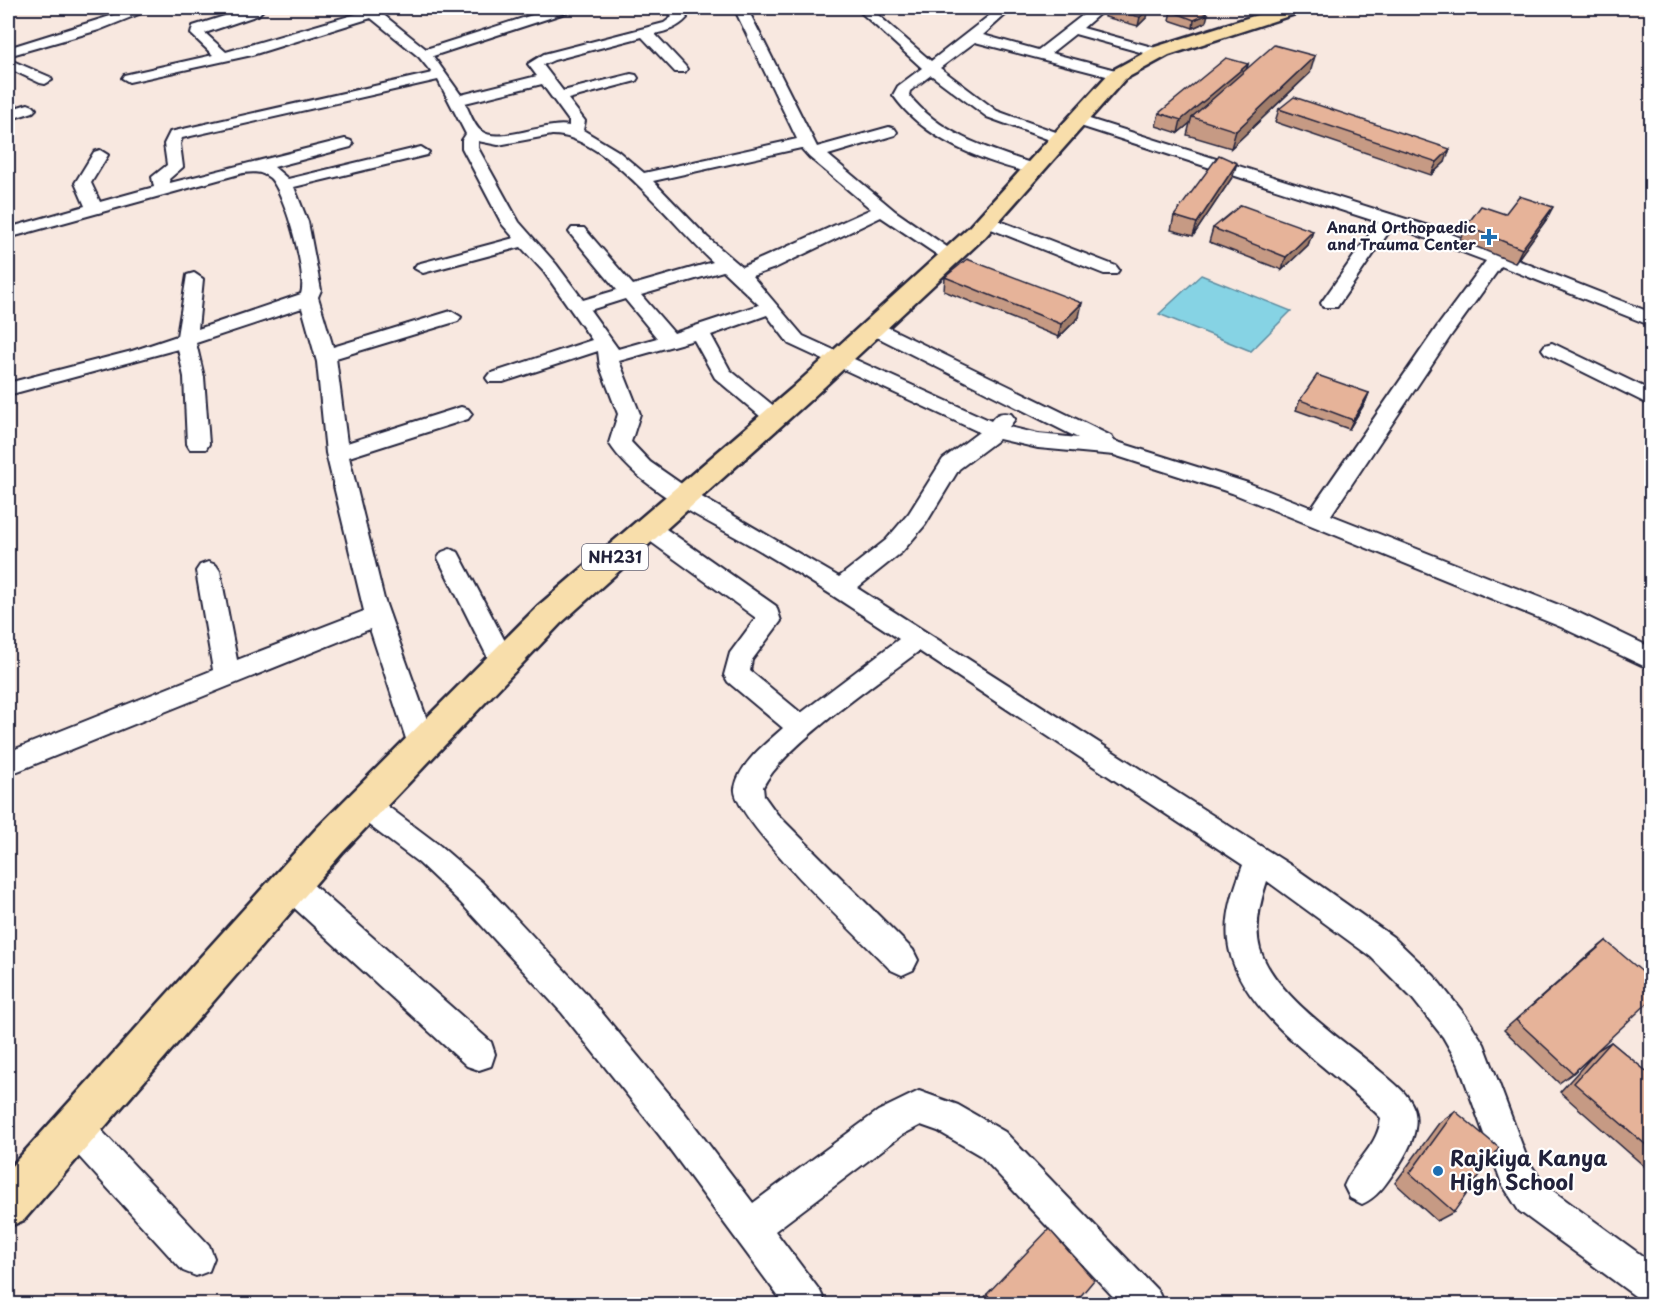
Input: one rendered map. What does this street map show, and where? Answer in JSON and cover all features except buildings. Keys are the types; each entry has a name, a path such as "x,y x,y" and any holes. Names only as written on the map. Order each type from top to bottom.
{"highway":[{"name":"NH231","path":"8,1204 290,884 549,615 685,497 951,256 987,221 1118,75 1158,52 1295,8"}],"street":[{"path":"8,52 94,27 147,8"},
{"path":"224,58 198,34 198,29 253,12 258,8"},
{"path":"424,54 566,8"},
{"path":"574,132 577,121 535,67 540,60 645,33 678,21 680,15 672,8"},
{"path":"741,8 810,148 883,210 951,256"},
{"path":"863,8 891,35 988,111 1069,129 1389,219 1652,320"},
{"path":"1006,8 973,37 903,88 901,95 904,100 954,141 1034,169"},
{"path":"1040,55 1100,8"},
{"path":"129,78 224,58 370,10 424,54 458,100 474,134 479,137 496,139 558,130 574,132 604,150 640,179 732,269 796,340 995,431 1038,441 1116,448"},
{"path":"1072,29 1158,52"},
{"path":"645,33 680,69"},
{"path":"973,37 1118,75"},
{"path":"8,63 45,80"},
{"path":"163,190 160,177 175,167 172,144 176,135 309,108 441,75"},
{"path":"558,97 631,78"},
{"path":"458,100 544,79"},
{"path":"8,115 28,109"},
{"path":"640,179 889,132"},
{"path":"474,134 470,140 470,148 505,215 550,268 607,350 610,366 629,414 620,444 642,468 685,497 918,638 1259,861 1382,947 1423,987 1454,1026 1472,1056 1514,1172 1532,1198 1652,1286"},
{"path":"8,233 163,190 345,144"},
{"path":"282,185 421,152"},
{"path":"95,209 83,183 100,155"},
{"path":"254,167 269,170 282,185 300,218 312,290 309,297 326,355 337,453 378,616 422,745"},
{"path":"579,307 630,292 779,259 883,210"},
{"path":"1330,303 1389,219"},
{"path":"987,221 1110,270"},
{"path":"578,232 670,341"},
{"path":"423,268 525,240"},
{"path":"1317,518 1444,331 1497,259"},
{"path":"194,279 192,316 186,340 194,377 198,444"},
{"path":"8,389 139,355 309,297"},
{"path":"496,378 607,350 670,341 770,309"},
{"path":"326,355 451,317"},
{"path":"872,327 1116,448 1193,471 1317,518 1570,620 1652,660"},
{"path":"700,332 722,374 774,417"},
{"path":"1552,349 1652,400"},
{"path":"840,589 894,546 917,519 951,464 995,431 1019,400"},
{"path":"337,453 461,414"},
{"path":"648,528 767,613 769,621 763,632 740,656 736,666 737,675 801,728"},
{"path":"450,558 503,662"},
{"path":"208,570 227,675"},
{"path":"8,764 99,724 378,616"},
{"path":"902,960 767,823 751,800 748,788 752,776 765,760 801,728 918,638"},
{"path":"364,805 429,854 471,892 573,1002 672,1124 807,1305"},
{"path":"1259,861 1245,900 1245,953 1253,969 1266,988 1296,1022 1378,1089 1398,1112 1396,1139 1362,1186"},
{"path":"290,884 479,1054"},
{"path":"750,1227 890,1122 919,1108 946,1117 993,1144 1145,1305"},
{"path":"75,1127 196,1258"}],"water":[{"path":"1201,275 1291,311 1251,351 1159,314"}],"place":[{"name":"Anand Orthopaedic and Trauma Center","path":"1489,237"},
{"name":"Rajkiya Kanya High School","path":"1438,1171"}]}
